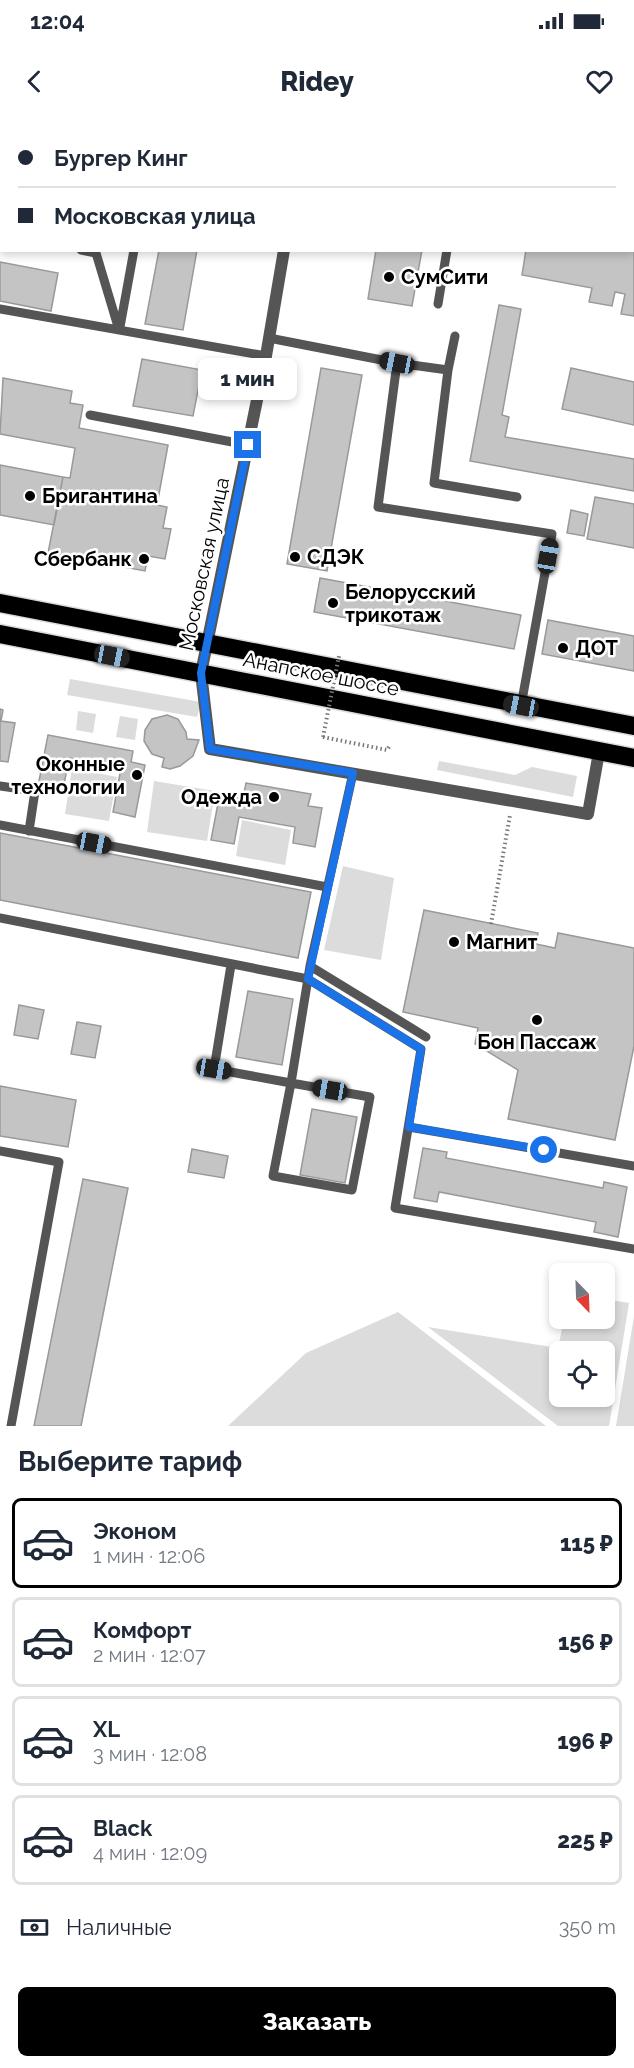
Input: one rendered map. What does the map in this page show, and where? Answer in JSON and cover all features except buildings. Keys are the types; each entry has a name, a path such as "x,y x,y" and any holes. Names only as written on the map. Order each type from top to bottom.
{"highway":[{"name":"Анапское шоссе","path":"0,603 521,706 634,726"},
{"name":"Анапское шоссе","path":"0,634 634,758"}],"street":[{"name":"Московская улица","path":"284,252 266,356 201,673 210,749 353,773"},
{"path":"353,773 588,814 598,752"}],"lane":[{"path":"91,252 96,253 119,330"},
{"path":"119,330 134,252"},
{"path":"438,304 447,252"},
{"path":"0,309 266,356"},
{"path":"455,336 448,370 434,483 516,497"},
{"path":"269,338 397,363 448,370"},
{"path":"397,363 378,507 552,534 521,706"},
{"path":"90,416 248,445"},
{"path":"231,965 214,1069 291,1083 370,1097 352,1190 273,1176 291,1083 310,966 353,773"},
{"path":"0,786 35,791 29,831"},
{"path":"0,825 327,887"},
{"path":"0,918 308,979 421,1049 395,1208 634,1249"},
{"path":"310,966 426,1037"},
{"path":"409,1127 634,1166"},
{"path":"0,1151 59,1162 10,1426"}],"path":[{"path":"339,656 323,737 387,750 390,745"},
{"path":"491,924 510,811"}],"shaded area":[{"path":"70,679 201,702 197,717 67,695"},
{"path":"78,711 96,714 93,733 76,730"},
{"path":"120,716 138,719 135,740 116,737"},
{"path":"439,761 515,775 532,767 577,776 573,797 437,770"},
{"path":"72,768 117,777 109,821 65,814"},
{"path":"154,781 215,791 207,841 147,832"},
{"path":"242,820 291,830 285,865 236,856"},
{"path":"343,866 394,878 381,960 324,950"},
{"path":"615,1301 629,1303 615,1389 615,1341 559,1341 562,1329 615,1329"},
{"path":"398,1312 546,1426 228,1426 306,1353"},
{"path":"634,1316 634,1426 616,1426"},
{"path":"428,1327 549,1347 549,1407 612,1407 609,1426 558,1426"}],"place":[{"name":"СумСити","path":"389,277"},
{"name":"Бригантина","path":"30,496"},
{"name":"СДЭК","path":"295,557"},
{"name":"Сбербанк","path":"144,559"},
{"name":"Белорусский трикотаж","path":"333,603"},
{"name":"ДОТ","path":"563,648"},
{"name":"Оконные технологии","path":"137,775"},
{"name":"Одежда","path":"274,797"},
{"name":"Магнит","path":"454,942"},
{"name":"Бон Пассаж","path":"537,1020"}],"route":[{"path":"248,445 201,673 210,749 353,773 308,979 421,1049 409,1127 544,1150"}]}
